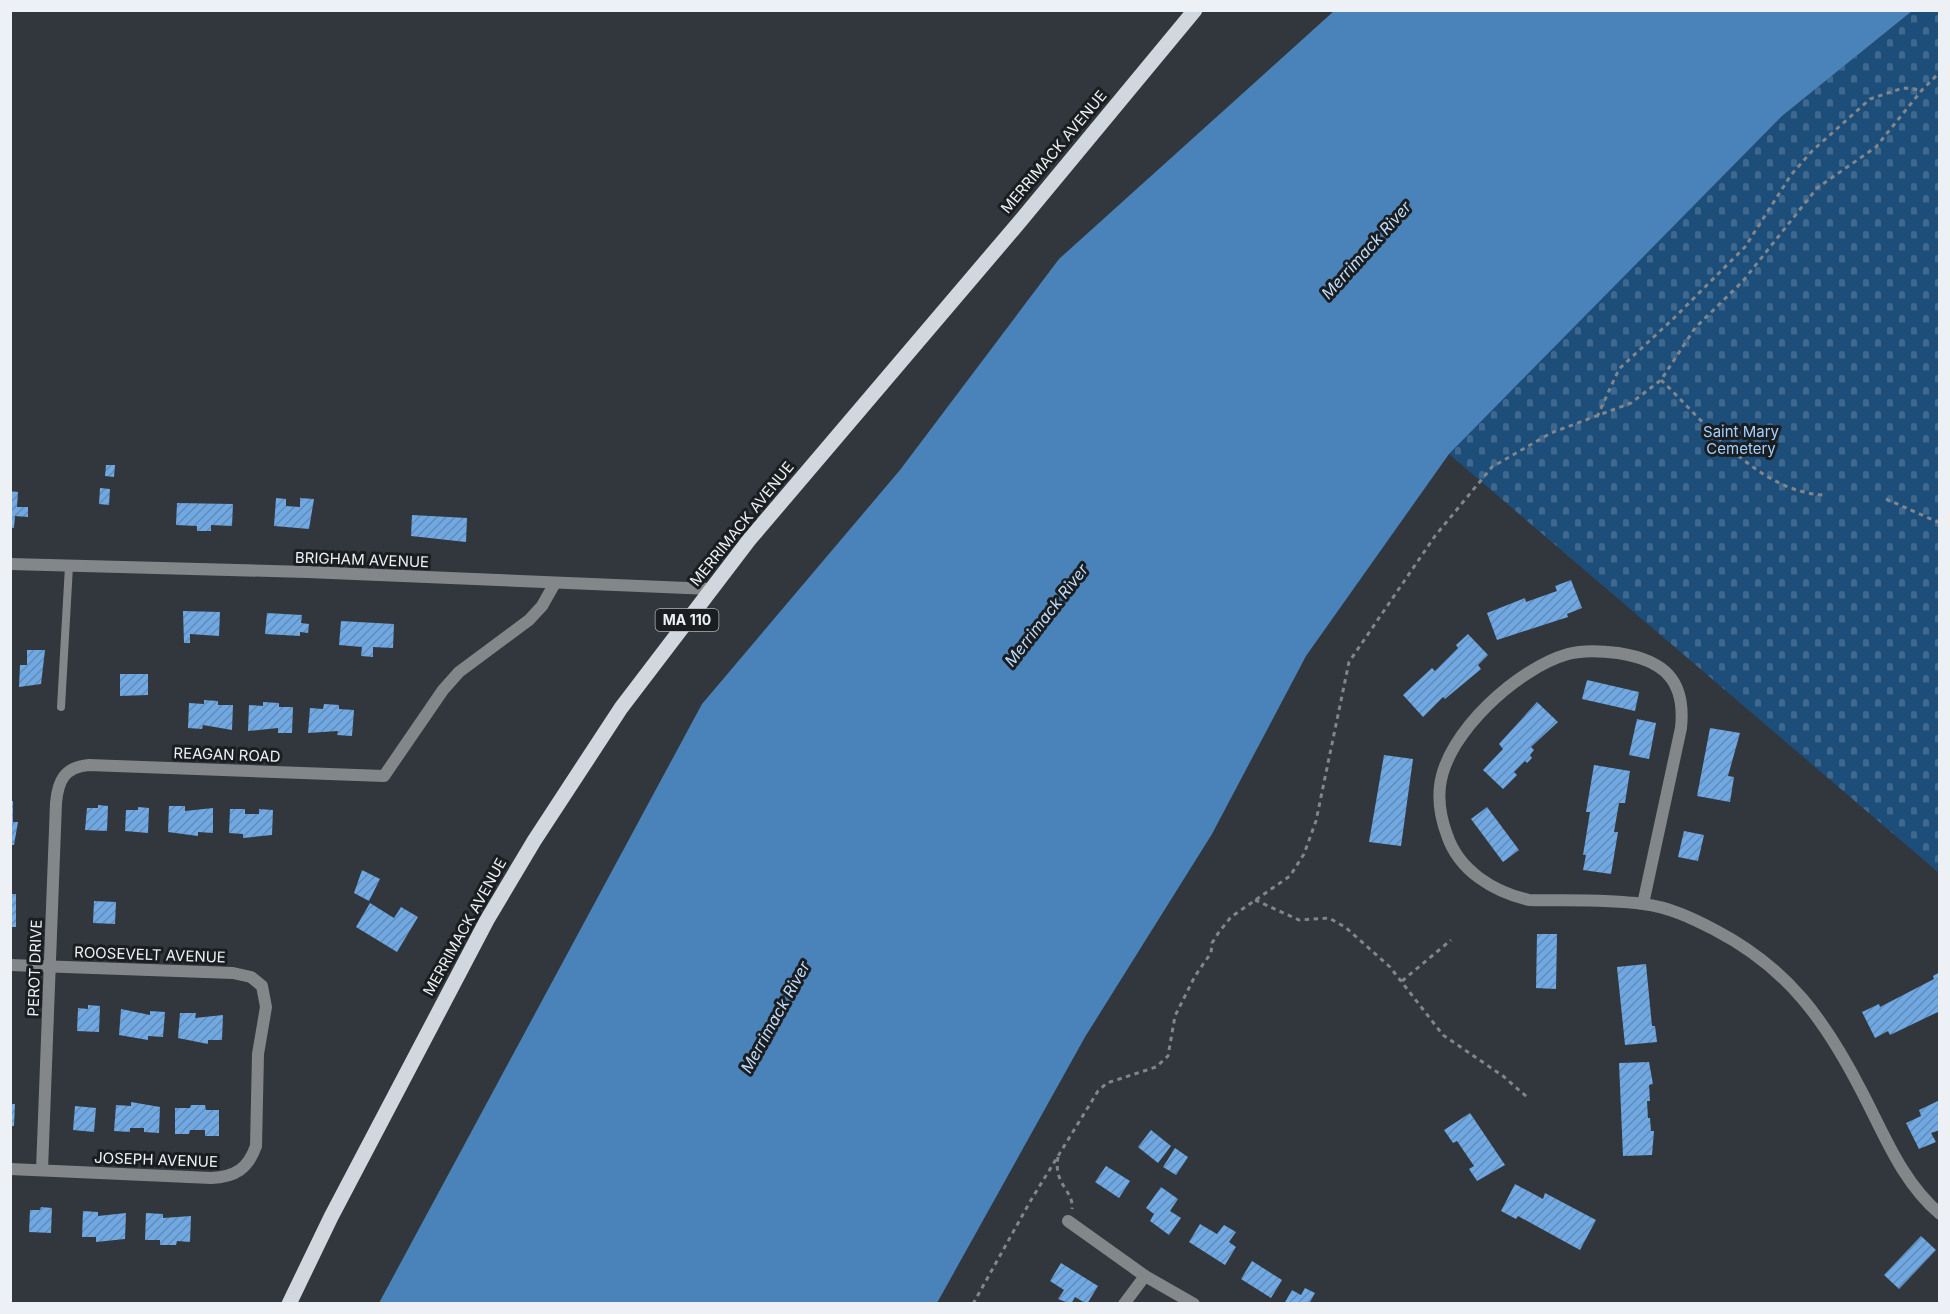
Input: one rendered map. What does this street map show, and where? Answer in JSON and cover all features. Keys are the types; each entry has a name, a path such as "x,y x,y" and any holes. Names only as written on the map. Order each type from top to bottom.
{"main road":[{"name":"MERRIMACK AVENUE","path":"289,1304 331,1217 487,920 534,841 621,708 749,540 1022,219 1195,10"}],"street":[{"name":"BRIGHAM AVENUE","path":"10,564 307,572 711,589"},
{"name":"REAGAN ROAD","path":"69,770 89,765 384,776 443,690 459,672 529,620 542,606 555,583"},
{"path":"1643,904 1681,728 1683,710 1678,690 1668,674 1651,661 1609,652 1568,654 1532,670 1513,683 1456,745 1440,785 1442,823 1448,840 1472,872 1496,889 1512,896 1529,900 1643,904 1692,918 1723,934 1774,968 1797,991 1837,1044 1907,1178 1922,1198 1940,1214"},
{"name":"PEROT DRIVE","path":"42,1170 57,794 62,778 69,770"},
{"name":"ROOSEVELT AVENUE","path":"10,965 233,973 250,977 262,986 266,1000 256,1080"},
{"name":"JOSEPH AVENUE","path":"10,1169 211,1178 239,1172 252,1157 256,1146 256,1080"},
{"path":"1068,1221 1145,1276 1194,1304"},
{"path":"1124,1304 1145,1276"}],"lane":[{"path":"61,707 69,566"}],"path":[{"path":"973,1304 1098,1091 1107,1083 1156,1067 1168,1056 1175,1016 1195,976 1211,953 1212,943 1231,917 1290,876 1304,854 1316,820 1349,662 1435,536 1492,467 1551,433 1631,403 1661,380 1695,328 1743,281 1817,188 1876,147 1922,90 1940,72"},
{"path":"1597,417 1619,369 1745,247 1791,175 1812,151 1870,99 1897,89 1922,90"},
{"path":"1661,380 1757,472 1802,494 1823,495"},
{"path":"1886,499 1940,523"},
{"path":"1255,900 1299,920 1323,917 1336,920 1368,945 1402,981 1443,1035 1503,1076 1527,1097"},
{"path":"1402,981 1451,940"},
{"path":"1060,1153 1057,1176 1073,1206 1068,1221"}],"green space":[{"name":"Saint Mary Cemetery","path":"1912,11 1939,11 1939,873 1449,454 1782,116"}],"water":[{"name":"Merrimack River","path":"1334,11 1912,11 1782,116 1449,454 1306,656 1212,834 1085,1037 937,1303 379,1303 702,704 900,470 1059,259"}],"building":[{"path":"106,465 115,465 114,477 105,476"},
{"path":"100,488 110,489 109,505 99,504"},
{"path":"10,491 18,492 17,507 28,507 28,517 15,516 14,528 10,528"},
{"path":"276,498 286,499 286,506 300,507 300,498 314,499 309,529 274,526"},
{"path":"177,503 233,504 232,526 211,525 211,531 197,531 197,526 176,525"},
{"path":"412,515 467,518 466,542 411,536"},
{"path":"1571,580 1582,608 1567,614 1568,617 1497,640 1487,613 1525,598 1526,602 1557,591 1555,586"},
{"path":"183,611 220,612 219,636 190,634 190,643 184,643"},
{"path":"267,613 302,615 301,623 309,624 308,633 300,632 300,636 265,634"},
{"path":"341,621 394,624 393,648 373,647 373,657 361,656 362,647 339,645"},
{"path":"1468,634 1488,655 1478,665 1481,669 1445,699 1443,697 1423,717 1403,695 1432,668 1435,671 1458,648 1456,645"},
{"path":"27,650 45,650 41,684 19,687 20,665 27,665"},
{"path":"120,674 148,674 148,695 120,696"},
{"path":"1587,680 1639,692 1635,711 1582,699"},
{"path":"204,700 218,701 218,705 233,705 232,730 203,725 202,729 188,728 189,703 204,704"},
{"path":"263,702 279,703 279,707 293,707 292,733 278,733 278,728 248,731 249,705 263,706"},
{"path":"1537,702 1558,722 1531,747 1534,750 1530,755 1532,758 1527,763 1525,761 1514,772 1517,775 1503,789 1483,770 1503,749 1499,744"},
{"path":"324,704 339,705 339,709 354,710 352,736 337,735 338,731 308,733 310,708 323,709"},
{"path":"1637,719 1656,723 1649,759 1629,755"},
{"path":"1710,728 1740,733 1728,776 1734,777 1730,802 1697,796"},
{"path":"1384,755 1413,759 1401,846 1369,842"},
{"path":"1594,765 1630,771 1625,803 1619,803 1614,832 1618,832 1611,874 1583,870 1590,812 1586,812"},
{"path":"10,801 13,801 13,822 18,822 14,845 10,845"},
{"path":"98,805 108,806 107,831 85,830 87,808 98,808"},
{"path":"169,806 185,806 185,811 213,808 213,833 198,832 198,836 168,832"},
{"path":"138,807 149,808 148,833 125,831 126,810 138,810"},
{"path":"1487,807 1519,850 1503,862 1471,819"},
{"path":"230,809 245,809 245,814 259,814 259,809 273,810 272,835 243,838 243,834 229,833"},
{"path":"1684,831 1704,835 1698,861 1678,857"},
{"path":"362,870 380,879 369,901 354,893"},
{"path":"10,894 16,894 16,927 10,927"},
{"path":"94,901 116,902 115,924 93,923"},
{"path":"370,903 394,918 401,907 418,917 397,952 356,927"},
{"path":"1537,934 1557,934 1556,989 1536,988"},
{"path":"1646,964 1652,1026 1655,1026 1657,1042 1625,1045 1617,967"},
{"path":"1940,972 1940,1011 1890,1035 1888,1031 1875,1038 1862,1012 1879,1004 1880,1007 1934,979 1933,976"},
{"path":"88,1005 100,1006 99,1032 77,1031 78,1008 88,1009"},
{"path":"121,1009 150,1015 150,1011 165,1012 163,1037 148,1036 148,1040 119,1035"},
{"path":"180,1013 196,1013 195,1018 223,1015 222,1040 208,1040 208,1044 178,1038"},
{"path":"1649,1062 1653,1084 1649,1085 1650,1101 1647,1101 1651,1131 1654,1131 1652,1155 1623,1156 1619,1063"},
{"path":"1940,1100 1940,1130 1931,1133 1936,1142 1919,1149 1906,1123 1921,1116 1919,1110"},
{"path":"131,1102 160,1107 159,1133 144,1132 144,1128 130,1128 130,1132 114,1131 116,1105 131,1106"},
{"path":"10,1104 15,1104 14,1126 10,1126"},
{"path":"191,1105 205,1105 206,1110 219,1110 219,1136 205,1136 205,1130 190,1130 189,1134 175,1134 175,1108 190,1108"},
{"path":"75,1106 96,1108 94,1132 73,1130"},
{"path":"1470,1113 1505,1165 1477,1181 1469,1169 1474,1166 1457,1141 1453,1143 1444,1130"},
{"path":"1151,1130 1171,1146 1158,1163 1138,1147"},
{"path":"1175,1148 1188,1157 1176,1175 1163,1167"},
{"path":"1106,1166 1130,1181 1119,1198 1095,1182"},
{"path":"1515,1184 1543,1199 1545,1193 1596,1220 1580,1250 1518,1216 1516,1219 1501,1211"},
{"path":"1161,1187 1178,1199 1170,1211 1181,1218 1169,1235 1150,1221 1154,1214 1146,1208"},
{"path":"41,1207 52,1208 51,1233 29,1232 30,1210 40,1210"},
{"path":"83,1211 98,1212 98,1216 126,1213 125,1239 96,1242 96,1237 82,1237"},
{"path":"146,1213 163,1214 163,1218 191,1216 190,1242 177,1241 176,1245 160,1245 160,1240 145,1240"},
{"path":"1200,1224 1217,1234 1224,1225 1236,1232 1229,1242 1236,1247 1225,1265 1189,1242"},
{"path":"1921,1236 1936,1250 1899,1289 1884,1275"},
{"path":"1252,1261 1282,1280 1271,1298 1241,1279"},
{"path":"1061,1263 1098,1286 1087,1304 1075,1297 1071,1304 1058,1299 1064,1290 1050,1281"},
{"path":"1305,1288 1315,1293 1310,1302 1313,1304 1284,1304 1292,1290 1301,1295"}]}
